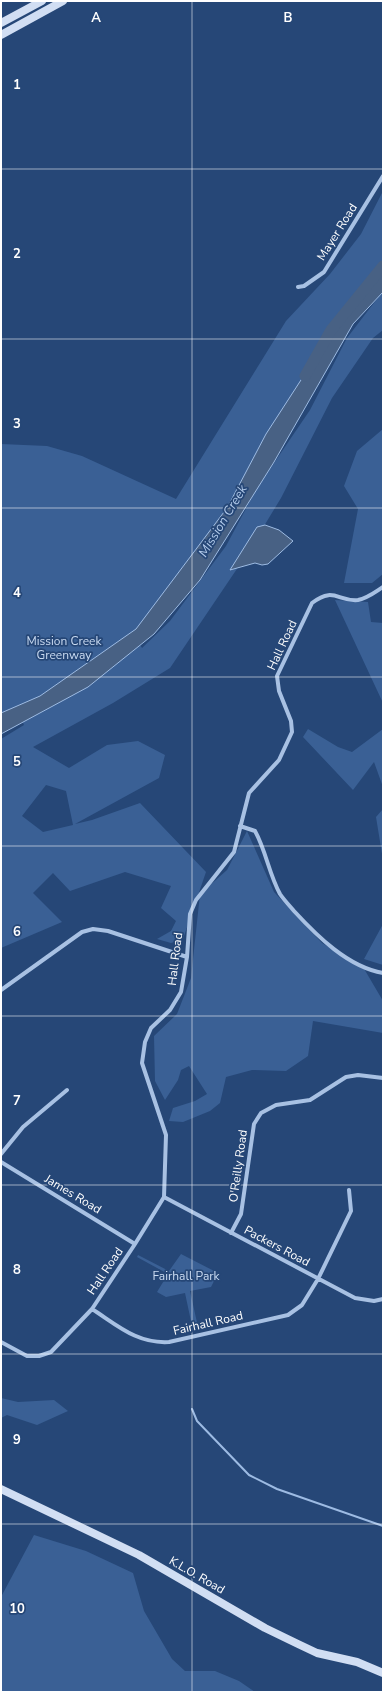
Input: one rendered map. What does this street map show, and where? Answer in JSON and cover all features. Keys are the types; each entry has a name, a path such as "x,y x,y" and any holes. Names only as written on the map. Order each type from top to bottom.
{"main road":[{"path":"1,23 42,1"},
{"path":"1,35 63,1"},
{"name":"K.L.O. Road","path":"1,1489 139,1555 264,1628 318,1653 357,1662 383,1674"}],"street":[{"name":"Mayer Road","path":"298,287 304,286 324,272 383,176"},
{"name":"Hall Road","path":"1,1342 27,1356 39,1356 50,1352 92,1309 136,1244 164,1197 166,1135 142,1063 145,1042 151,1028 170,1010 181,992 187,957 190,914 196,900 234,852 249,793 279,760 292,732 291,721 279,691 278,676 312,603 320,597 330,595 356,600 369,597 383,587"},
{"path":"240,826 255,831 262,843 271,876 281,896 305,923 331,946 353,962 383,974"},
{"path":"1,990 82,932 94,929 108,931 187,957"},
{"name":"O'Reilly Road","path":"231,1233 241,1214 254,1124 261,1113 276,1105 310,1100 346,1077 358,1074 383,1078"},
{"path":"1,1154 23,1127 67,1090"},
{"name":"James Road","path":"1,1162 136,1244"},
{"name":"Fairhall Road","path":"92,1309 138,1339 156,1343 169,1342 288,1315 302,1305 318,1279 351,1211 350,1190"},
{"name":"Packers Road","path":"164,1197 355,1298 374,1301 383,1299"}],"green space":[{"name":"Mission Creek Greenway","path":"383,191 383,286 350,328 139,643 142,648 170,621 226,546 257,488 310,410 347,338 383,291 383,330 373,338 332,398 281,498 247,554 170,668 113,703 33,747 69,768 107,745 138,741 165,755 159,778 75,824 92,820 140,803 206,872 183,939 171,943 157,939 171,931 176,921 161,908 171,886 125,872 70,891 53,873 33,893 62,922 1,948 1,739 24,725 22,720 1,730 1,444 47,446 82,456 176,499 286,321 330,274 361,234","holes":["46,785 66,791 73,825 43,832 22,816"]},
{"path":"383,429 383,574 372,583 344,583 358,509 344,486 357,451"},
{"path":"335,600 368,602 371,622 383,623 383,703"},
{"path":"308,729 338,747 352,752 383,729 383,787 374,762 353,790 303,737"},
{"path":"383,809 383,860 376,817"},
{"path":"247,831 274,892 322,943 363,967 383,1001 383,1033 313,1021 308,1056 286,1071 252,1070 226,1077 220,1103 210,1111 183,1122 169,1121 173,1108 195,1101 207,1094 189,1066 181,1070 178,1080 165,1100 155,1081 154,1036 177,1014 191,978 200,894 227,870"},
{"path":"383,924 383,965 364,959"},
{"name":"Fairhall Park","path":"181,1254 218,1273 211,1287 190,1291 198,1327 192,1326 185,1293 166,1297 157,1292 168,1274 137,1257 138,1255 169,1271"},
{"path":"1,1398 18,1402 54,1400 68,1411 37,1425 7,1415 1,1418"},
{"path":"34,1535 86,1551 133,1573 144,1611 172,1659 185,1671 215,1671 239,1681 255,1692 1,1692 1,1597"}],"water":[{"name":"Mission Creek","path":"383,268 383,292 353,324 274,462 200,580 154,634 88,687 1,734 1,713 40,696 136,629 227,508 266,434 323,346"},
{"path":"265,525 279,530 293,541 268,564 262,565 255,563 230,570 257,527"}],"waterway":[{"name":"Mission Creek","path":"305,376 331,330 383,266"},
{"path":"192,1409 197,1421 249,1475 277,1489 383,1526"}]}
